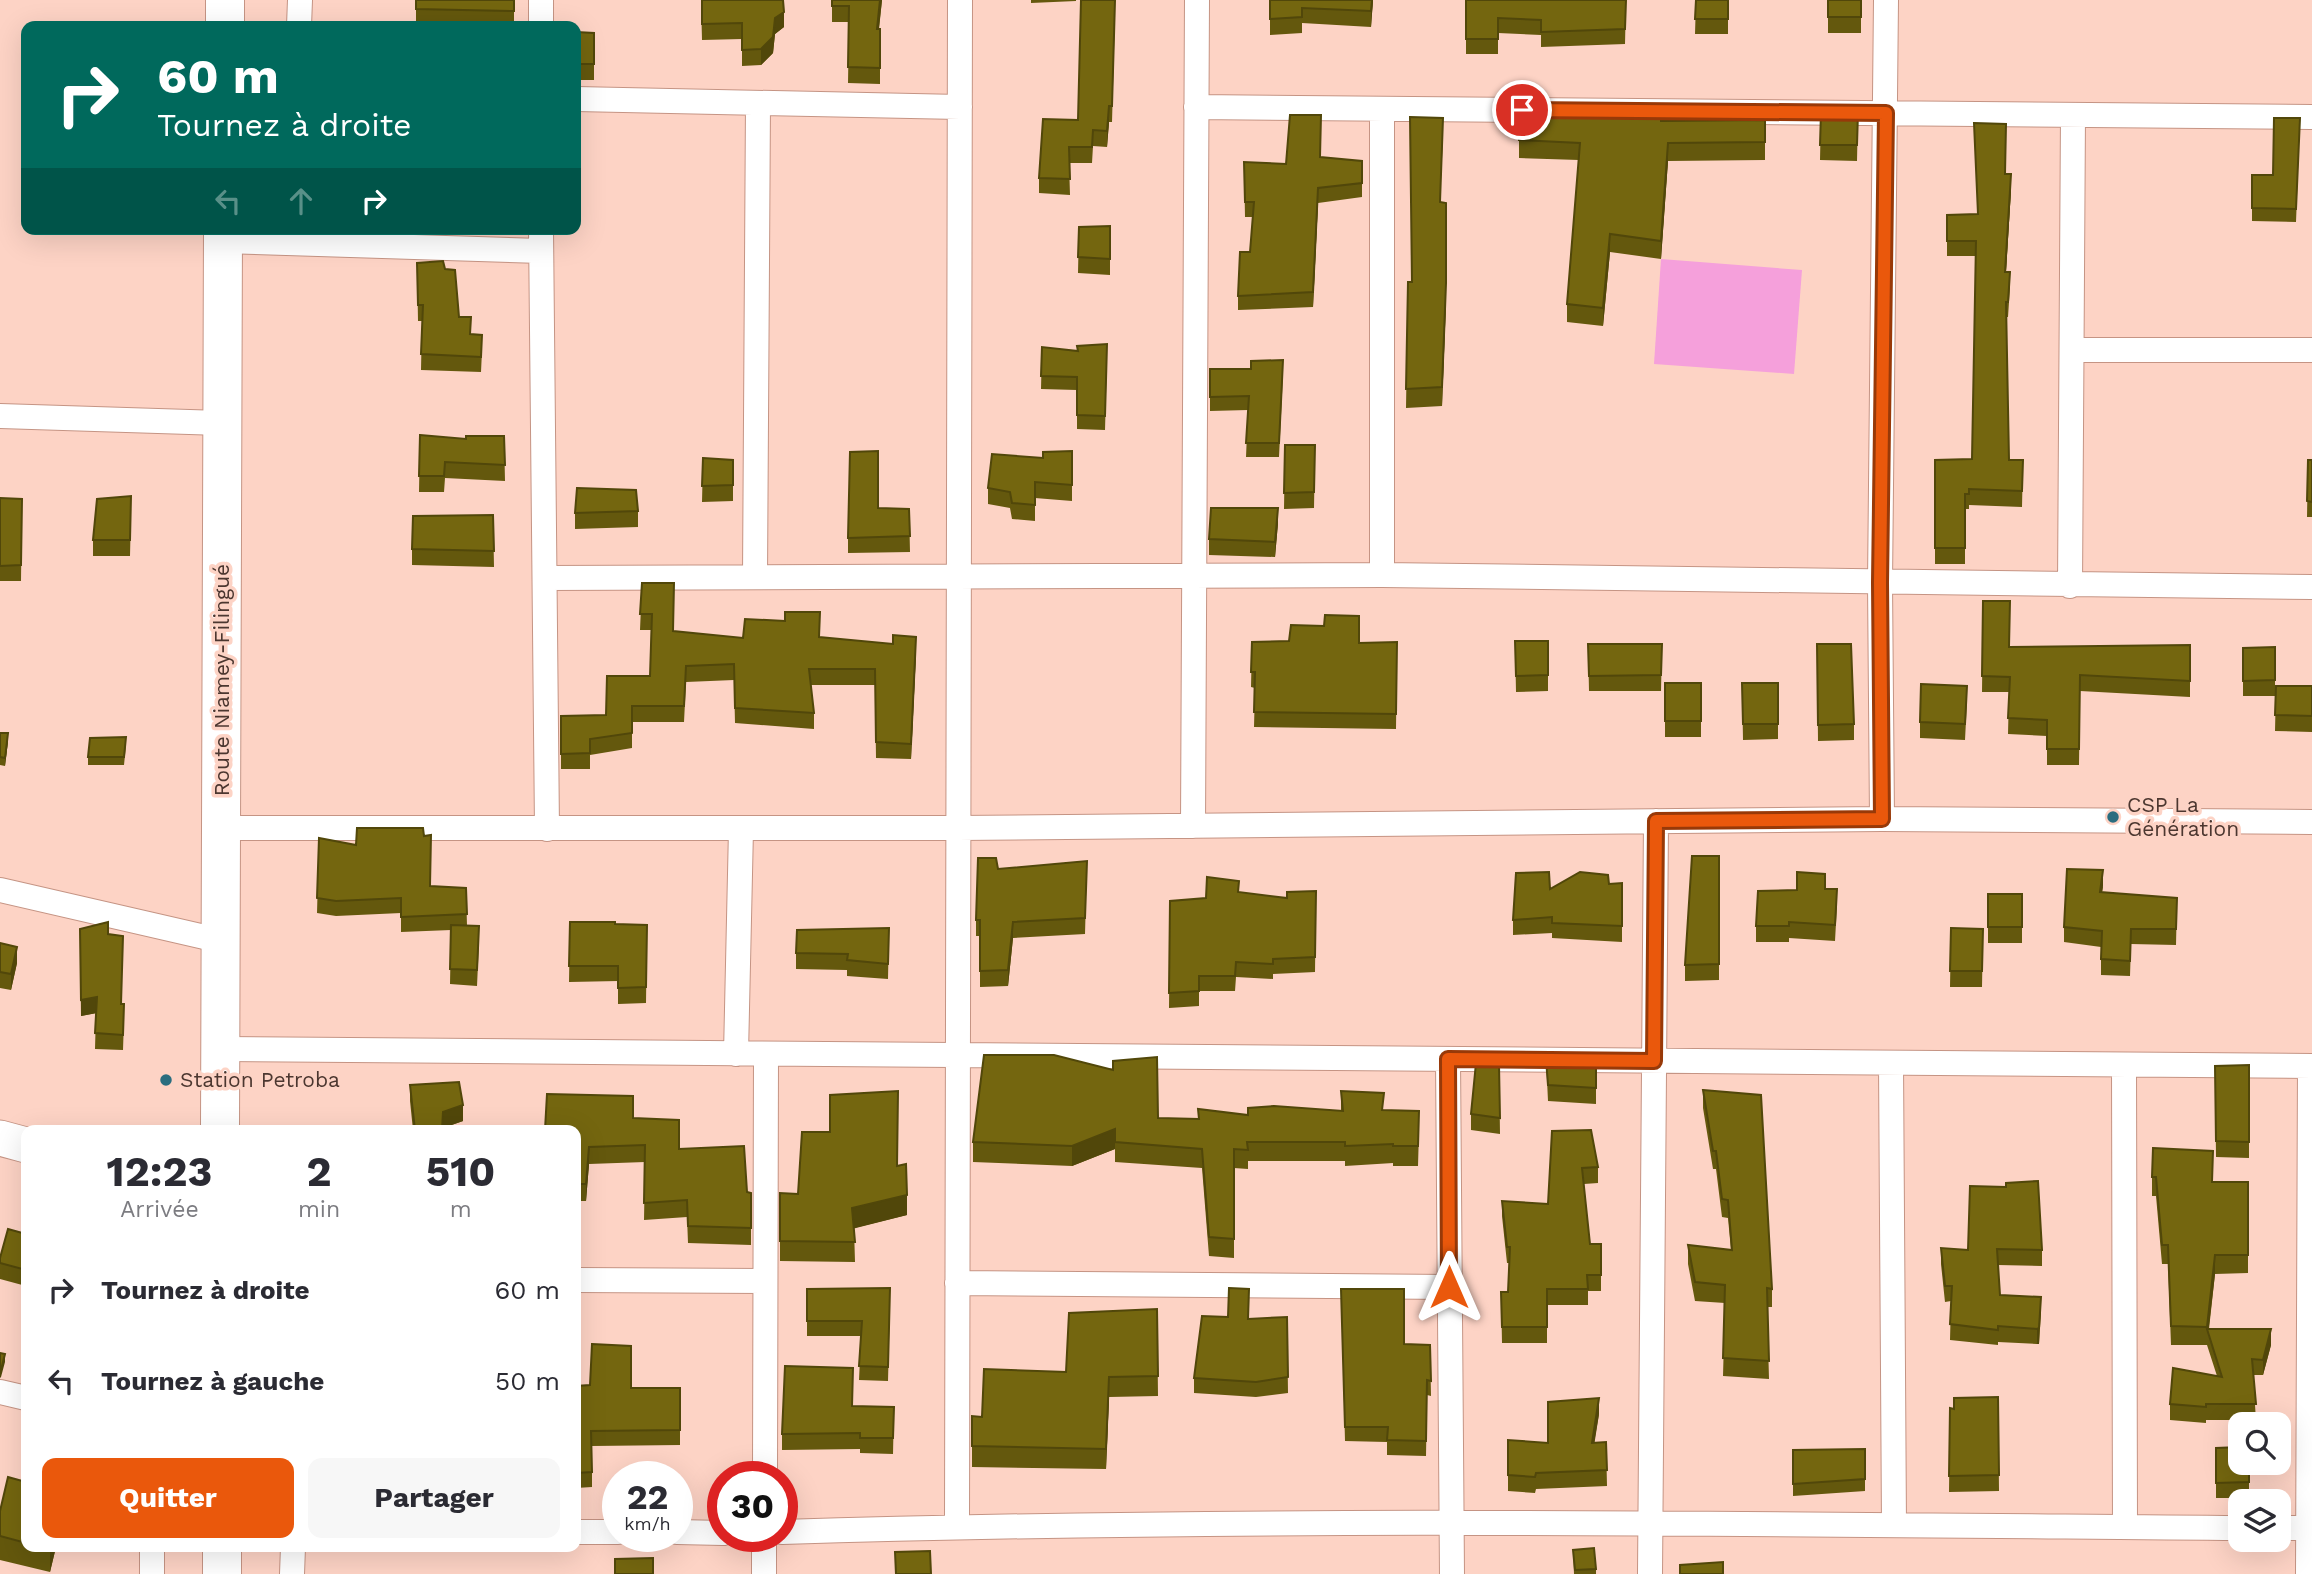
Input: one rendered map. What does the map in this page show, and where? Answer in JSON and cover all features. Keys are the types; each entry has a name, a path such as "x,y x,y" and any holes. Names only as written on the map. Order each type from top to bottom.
{"main road":[{"path":"225,0 225,21"},
{"name":"Route Niamey-Filingué","path":"220,1125 223,235"},
{"path":"222,1552 222,1574"}],"street":[{"path":"299,21 300,0"},
{"path":"541,0 541,21"},
{"path":"957,1527 960,0"},
{"path":"1193,826 1197,0"},
{"path":"1882,819 1880,583 1886,0"},
{"path":"581,99 960,107"},
{"path":"755,577 758,103"},
{"path":"1196,107 2312,117"},
{"path":"1382,108 1382,575"},
{"path":"2070,586 2073,115"},
{"path":"223,235 541,240 547,829"},
{"path":"2073,350 2312,350"},
{"path":"0,416 221,423"},
{"path":"545,578 1382,575 2070,586 2312,587"},
{"path":"222,828 958,828 1882,819 2312,822"},
{"path":"1650,1574 1656,821"},
{"path":"736,1054 741,829"},
{"path":"0,890 222,941"},
{"path":"221,1049 2311,1066 2308,1574"},
{"path":"765,1461 766,1054"},
{"path":"1448,1059 1452,1574"},
{"path":"1891,1063 1894,1525"},
{"path":"2124,1065 2125,1527"},
{"path":"0,1138 21,1144"},
{"path":"581,1280 765,1281"},
{"path":"957,1283 1449,1287"},
{"path":"0,1392 21,1397"},
{"path":"798,1532 957,1527 1452,1522 2228,1528"},
{"path":"2291,1528 2310,1528"},
{"path":"581,1532 602,1532"},
{"path":"152,1552 152,1574"},
{"path":"292,1574 293,1552"},
{"path":"764,1552 764,1574"}],"shaded area":[{"path":"1661,259 1802,270 1794,374 1654,364"}],"building":[{"path":"416,0 514,0 514,11 416,9"},
{"path":"702,0 783,0 784,12 775,18 773,37 761,49 742,50 742,23 702,24"},
{"path":"832,0 880,0 877,29 880,29 880,68 848,67 849,6 832,6"},
{"path":"1081,0 1115,0 1112,106 1109,106 1107,131 1093,130 1092,147 1069,147 1070,179 1039,178 1043,119 1078,120"},
{"path":"1270,0 1372,0 1371,11 1302,8 1302,17 1270,19"},
{"path":"1466,0 1626,0 1625,29 1541,32 1541,20 1498,18 1498,39 1466,39"},
{"path":"1696,0 1728,0 1728,19 1695,19"},
{"path":"1828,0 1861,0 1861,17 1828,17"},
{"path":"581,32 594,33 594,64 581,64"},
{"path":"1521,111 1638,119 1661,118 1661,121 1765,120 1765,142 1668,143 1661,241 1610,234 1603,308 1567,304 1580,143 1519,140"},
{"path":"1821,112 1858,112 1857,145 1820,145"},
{"path":"1290,115 1321,115 1320,157 1362,161 1362,183 1318,188 1313,292 1238,296 1240,252 1250,252 1254,202 1245,202 1244,162 1286,164"},
{"path":"1410,117 1443,118 1440,202 1446,203 1446,283 1442,387 1406,389 1408,282 1412,282"},
{"path":"2274,118 2300,118 2296,209 2252,208 2252,175 2273,175"},
{"path":"1974,123 2006,124 2005,174 2011,174 2005,272 2010,272 2006,302 2009,460 2023,460 2022,491 1969,489 1969,494 1965,494 1965,548 1935,548 1935,460 1972,459 1976,241 1947,241 1947,215 1978,214"},
{"path":"1110,226 1110,259 1078,257 1079,227"},
{"path":"443,261 445,269 455,270 459,317 471,317 470,334 482,335 481,357 421,354 423,305 418,305 417,263"},
{"path":"1107,344 1105,416 1077,415 1077,377 1041,376 1042,347 1078,351 1077,346"},
{"path":"1283,360 1279,443 1246,443 1249,396 1210,397 1210,369 1251,369 1251,361"},
{"path":"420,435 466,439 466,436 504,436 505,465 445,462 444,476 419,476"},
{"path":"1285,445 1315,445 1314,492 1284,493"},
{"path":"878,451 878,508 909,509 910,536 848,538 850,452"},
{"path":"1072,451 1072,485 1035,482 1035,505 1012,503 1010,492 988,488 992,454 1043,458 1043,452"},
{"path":"703,458 733,460 733,485 702,486"},
{"path":"2308,460 2312,460 2312,502 2307,501"},
{"path":"577,488 636,490 638,511 575,513"},
{"path":"131,496 130,540 93,540 97,499"},
{"path":"0,498 22,499 21,565 0,566"},
{"path":"1211,508 1278,508 1275,542 1209,539"},
{"path":"493,515 494,551 412,549 413,516"},
{"path":"642,583 674,583 673,631 743,638 745,619 785,621 785,612 820,612 819,637 893,644 893,635 916,637 911,744 876,742 875,669 809,669 814,713 735,708 734,664 686,666 684,706 632,706 632,733 590,739 590,753 561,754 561,716 606,715 607,676 650,676 652,614 640,614"},
{"path":"1983,601 2010,601 2009,647 2190,645 2190,681 2080,675 2079,749 2047,749 2047,720 2008,718 2010,677 1982,676"},
{"path":"1325,615 1359,616 1359,643 1397,642 1396,714 1254,712 1255,672 1251,672 1252,642 1289,641 1291,625 1324,626"},
{"path":"1515,641 1548,641 1548,675 1516,676"},
{"path":"1588,644 1662,644 1661,675 1589,676"},
{"path":"1817,644 1851,644 1854,724 1818,725"},
{"path":"2275,647 2275,680 2243,681 2243,648"},
{"path":"1665,683 1701,683 1701,721 1665,721"},
{"path":"1742,683 1778,683 1778,724 1743,724"},
{"path":"1921,684 1967,686 1965,724 1920,722"},
{"path":"2276,686 2312,686 2312,716 2275,715"},
{"path":"0,733 8,733 5,758 0,757"},
{"path":"126,737 124,757 88,757 90,738"},
{"path":"357,828 423,828 424,836 431,835 430,886 466,888 467,914 401,917 401,898 336,901 317,898 319,838 356,845"},
{"path":"1692,856 1719,856 1719,964 1685,965"},
{"path":"978,858 996,858 998,869 1087,861 1085,918 1013,922 1008,970 980,971 980,920 976,920"},
{"path":"2067,869 2103,870 2100,892 2177,898 2176,929 2131,929 2130,961 2101,959 2102,931 2064,927"},
{"path":"1549,872 1550,889 1580,872 1608,875 1609,884 1622,883 1622,926 1552,923 1552,917 1513,920 1516,873"},
{"path":"1797,872 1825,874 1825,889 1837,889 1835,925 1789,922 1789,926 1756,926 1758,891 1797,890"},
{"path":"1207,877 1239,881 1238,892 1287,898 1287,892 1316,891 1315,957 1273,959 1273,964 1236,962 1235,976 1199,976 1199,991 1169,993 1170,901 1206,898"},
{"path":"1988,894 2022,894 2022,927 1988,927"},
{"path":"108,922 108,934 123,936 123,1035 95,1033 97,997 81,1000 80,929"},
{"path":"570,922 647,925 646,987 618,988 618,966 569,966"},
{"path":"451,925 479,926 477,970 450,969"},
{"path":"889,928 888,964 847,960 848,954 796,953 797,930"},
{"path":"1951,928 1983,929 1982,971 1950,971"},
{"path":"0,943 17,947 11,974 0,972"},
{"path":"984,1055 1054,1055 1113,1070 1113,1061 1157,1057 1158,1118 1199,1119 1198,1109 1248,1115 1248,1108 1274,1106 1343,1111 1341,1091 1384,1093 1382,1110 1419,1111 1418,1146 1345,1146 1345,1142 1247,1142 1248,1150 1234,1149 1234,1239 1209,1237 1202,1149 1115,1142 1115,1129 1072,1146 973,1142"},
{"path":"1546,1059 1596,1059 1596,1088 1548,1085"},
{"path":"1476,1063 1499,1065 1500,1118 1471,1114"},
{"path":"2249,1065 2249,1142 2216,1141 2215,1066"},
{"path":"459,1082 463,1105 443,1112 442,1125 414,1125 410,1085"},
{"path":"1703,1090 1761,1095 1772,1289 1767,1288 1769,1361 1723,1358 1725,1285 1695,1282 1688,1245 1732,1250 1728,1200 1722,1199 1716,1151 1713,1151"},
{"path":"898,1091 897,1166 906,1164 907,1195 852,1208 855,1242 780,1241 780,1193 798,1194 802,1132 830,1132 830,1095"},
{"path":"547,1094 633,1096 633,1118 679,1120 679,1149 744,1146 747,1192 751,1193 751,1228 688,1226 687,1200 644,1203 645,1145 589,1147 586,1184 581,1184 581,1125 545,1125"},
{"path":"1591,1130 1598,1167 1582,1168 1590,1244 1601,1244 1601,1275 1587,1275 1588,1289 1547,1289 1547,1327 1502,1327 1501,1292 1508,1292 1510,1247 1507,1247 1502,1201 1548,1204 1552,1131"},
{"path":"2153,1148 2213,1151 2212,1182 2248,1182 2248,1255 2215,1255 2207,1327 2171,1326 2168,1245 2162,1245 2156,1177 2152,1177"},
{"path":"2038,1181 2042,1250 1997,1249 2000,1295 2041,1297 2039,1328 1998,1326 1998,1330 1950,1324 1952,1286 1945,1286 1941,1248 1968,1250 1970,1186 2006,1187 2006,1183"},
{"path":"8,1229 21,1233 21,1269 0,1263"},
{"path":"890,1288 888,1367 859,1366 862,1321 807,1321 807,1289"},
{"path":"1229,1288 1249,1289 1248,1319 1287,1317 1288,1377 1256,1382 1194,1378 1202,1316 1228,1317"},
{"path":"1341,1289 1404,1289 1404,1344 1430,1345 1431,1381 1427,1380 1426,1441 1387,1440 1388,1427 1345,1427"},
{"path":"1157,1309 1158,1376 1109,1377 1106,1449 972,1446 972,1416 982,1417 984,1369 1066,1372 1069,1313"},
{"path":"2207,1329 2271,1329 2263,1360 2252,1359 2256,1404 2206,1404 2206,1407 2170,1404 2173,1368 2222,1377"},
{"path":"592,1344 631,1346 631,1388 680,1388 680,1430 591,1431 592,1472 581,1473 581,1386 590,1385"},
{"path":"0,1353 5,1354 1,1370 0,1370"},
{"path":"785,1366 853,1368 852,1406 894,1407 893,1438 860,1438 860,1433 782,1434"},
{"path":"1998,1397 1999,1475 1949,1476 1950,1408 1954,1409 1954,1398"},
{"path":"1599,1398 1592,1443 1606,1442 1607,1470 1536,1473 1535,1477 1508,1475 1508,1440 1548,1443 1548,1402"},
{"path":"2216,1448 2228,1448 2228,1475 2249,1475 2249,1482 2216,1483"},
{"path":"1865,1449 1865,1479 1793,1484 1793,1450"},
{"path":"8,1477 21,1481 21,1542 0,1536 0,1511"},
{"path":"1594,1548 1596,1569 1575,1570 1573,1550"},
{"path":"930,1551 931,1574 896,1574 895,1552"},
{"path":"653,1558 653,1574 615,1574 615,1559"},
{"path":"1723,1562 1723,1574 1680,1574 1680,1565"}],"place":[{"name":"CSP La Génération","path":"2113,817"},
{"name":"Station Petroba","path":"166,1080"}],"route":[{"path":"1449,1287 1448,1059 1654,1061 1656,821 1882,819 1880,583 1886,113 1522,110"}]}
